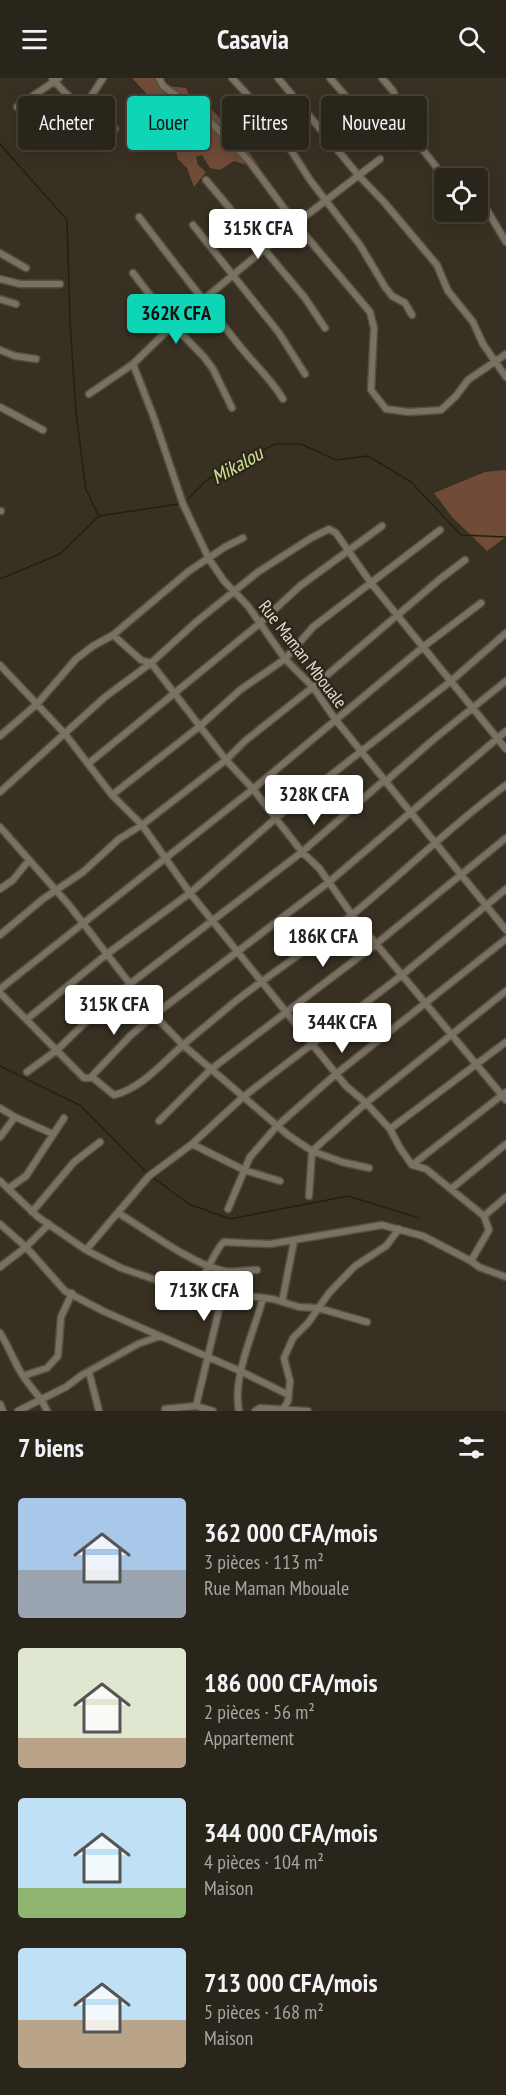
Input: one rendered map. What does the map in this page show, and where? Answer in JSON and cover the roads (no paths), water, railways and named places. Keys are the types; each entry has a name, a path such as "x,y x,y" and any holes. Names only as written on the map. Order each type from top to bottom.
{"street":[{"path":"92,96 103,78"},
{"path":"159,78 163,86 202,114 249,161 295,224 370,312 374,328 371,390 386,409 409,412 441,410 468,380 506,354"},
{"path":"278,78 437,265 448,291 473,322 483,344 506,377"},
{"path":"330,78 346,96"},
{"path":"382,78 393,91 412,136 437,168"},
{"path":"17,107 56,79 62,92 67,96"},
{"path":"234,79 275,125 310,180 360,244 385,287 392,296 405,303 412,315"},
{"path":"89,394 132,364 173,325 264,249 380,159"},
{"path":"206,180 305,298 325,328"},
{"path":"488,212 506,242"},
{"path":"139,217 246,354 277,387 283,399"},
{"path":"193,225 279,333 305,374"},
{"path":"0,254 26,268"},
{"path":"133,273 173,325 213,369 232,408"},
{"path":"0,279 20,284 60,284"},
{"path":"0,299 16,304"},
{"path":"0,350 15,356 36,359"},
{"name":"Rue Maman Mbouale","path":"132,364 154,418 183,504 209,559 234,592 248,606 285,659 313,687 385,782 506,930"},
{"path":"0,407 43,430"},
{"path":"89,763 259,624 300,586 382,526"},
{"path":"0,792 105,697 151,663 196,622 258,572 311,538 329,530 336,533 371,583 506,749"},
{"path":"111,795 200,726 240,690 285,659 314,627 440,530"},
{"path":"0,736 37,704 76,660 93,646 113,635 189,571 243,538"},
{"path":"0,935 55,890 83,872 119,839 142,825 226,760 245,741 465,560"},
{"path":"481,603 423,647 253,789 0,991 84,1078 92,1077 129,1036 154,1015 329,882 506,731"},
{"path":"27,1019 107,954 190,893 276,818 451,681 506,633"},
{"path":"113,635 141,660 151,663 226,760 253,789 302,852 320,868 352,915 504,1096 412,1165"},
{"path":"0,665 65,734 111,795 142,825 190,893 336,1074 390,1129 412,1165 426,1169 483,1216 489,1230 471,1262"},
{"path":"27,1072 57,1050 94,1014 131,984 302,852 381,783 506,681"},
{"path":"92,1077 112,1095 116,1095 150,1075 262,980 352,915 472,810 506,785"},
{"path":"0,827 83,923 154,1015 183,1046 288,1135 312,1151 342,1162 369,1168"},
{"path":"159,1121 210,1070 376,944 506,838"},
{"path":"0,889 13,880 29,860"},
{"path":"86,1250 149,1176 192,1144 243,1097 402,975 506,889"},
{"path":"228,1209 253,1153 277,1126 336,1074 506,939"},
{"path":"309,1196 312,1151 366,1103 506,991"},
{"path":"390,1129 506,1042"},
{"path":"0,1108 53,1134"},
{"path":"0,1137 15,1117"},
{"path":"9,1188 26,1176 64,1118"},
{"path":"32,1212 74,1162 100,1142"},
{"path":"192,1144 244,1170 280,1181"},
{"path":"451,1189 506,1144"},
{"path":"0,1181 32,1212 86,1250 121,1268 162,1282 174,1290 263,1298 299,1307 318,1308 367,1322"},
{"path":"483,1216 506,1197"},
{"path":"118,1213 178,1251 210,1266 225,1271 257,1270"},
{"path":"0,1224 26,1248 65,1291 103,1311 289,1395"},
{"path":"0,1267 26,1248 49,1224"},
{"path":"196,1292 219,1246 224,1242 270,1244 382,1225 423,1236 479,1267 506,1276"},
{"path":"282,1410 288,1401 290,1374 284,1358 293,1338 355,1266 386,1246 399,1229"},
{"path":"282,1302 294,1241"},
{"path":"23,1376 47,1368 58,1356 61,1317 72,1293"},
{"path":"196,1406 223,1293"},
{"path":"239,1411 237,1390 240,1371 263,1298"},
{"path":"0,1333 23,1376 42,1399 47,1411"},
{"path":"18,1411 66,1387 138,1344 162,1336"},
{"path":"88,1372 99,1411"},
{"path":"0,1404 3,1411"},
{"path":"165,1411 165,1409 196,1406 213,1411"},
{"path":"255,1411 260,1408 308,1411"}],"waterway":[{"path":"0,144 67,220 76,413 86,490 99,516"},
{"name":"Mikalou","path":"184,503 207,480 275,444 301,444 336,460 368,456 411,482 461,535 506,537"},
{"name":"Mikalou","path":"0,579 60,554 99,516 179,504"},
{"path":"0,1066 81,1106 148,1174"},
{"path":"152,1177 189,1204 230,1219 348,1196 419,1218"}]}
